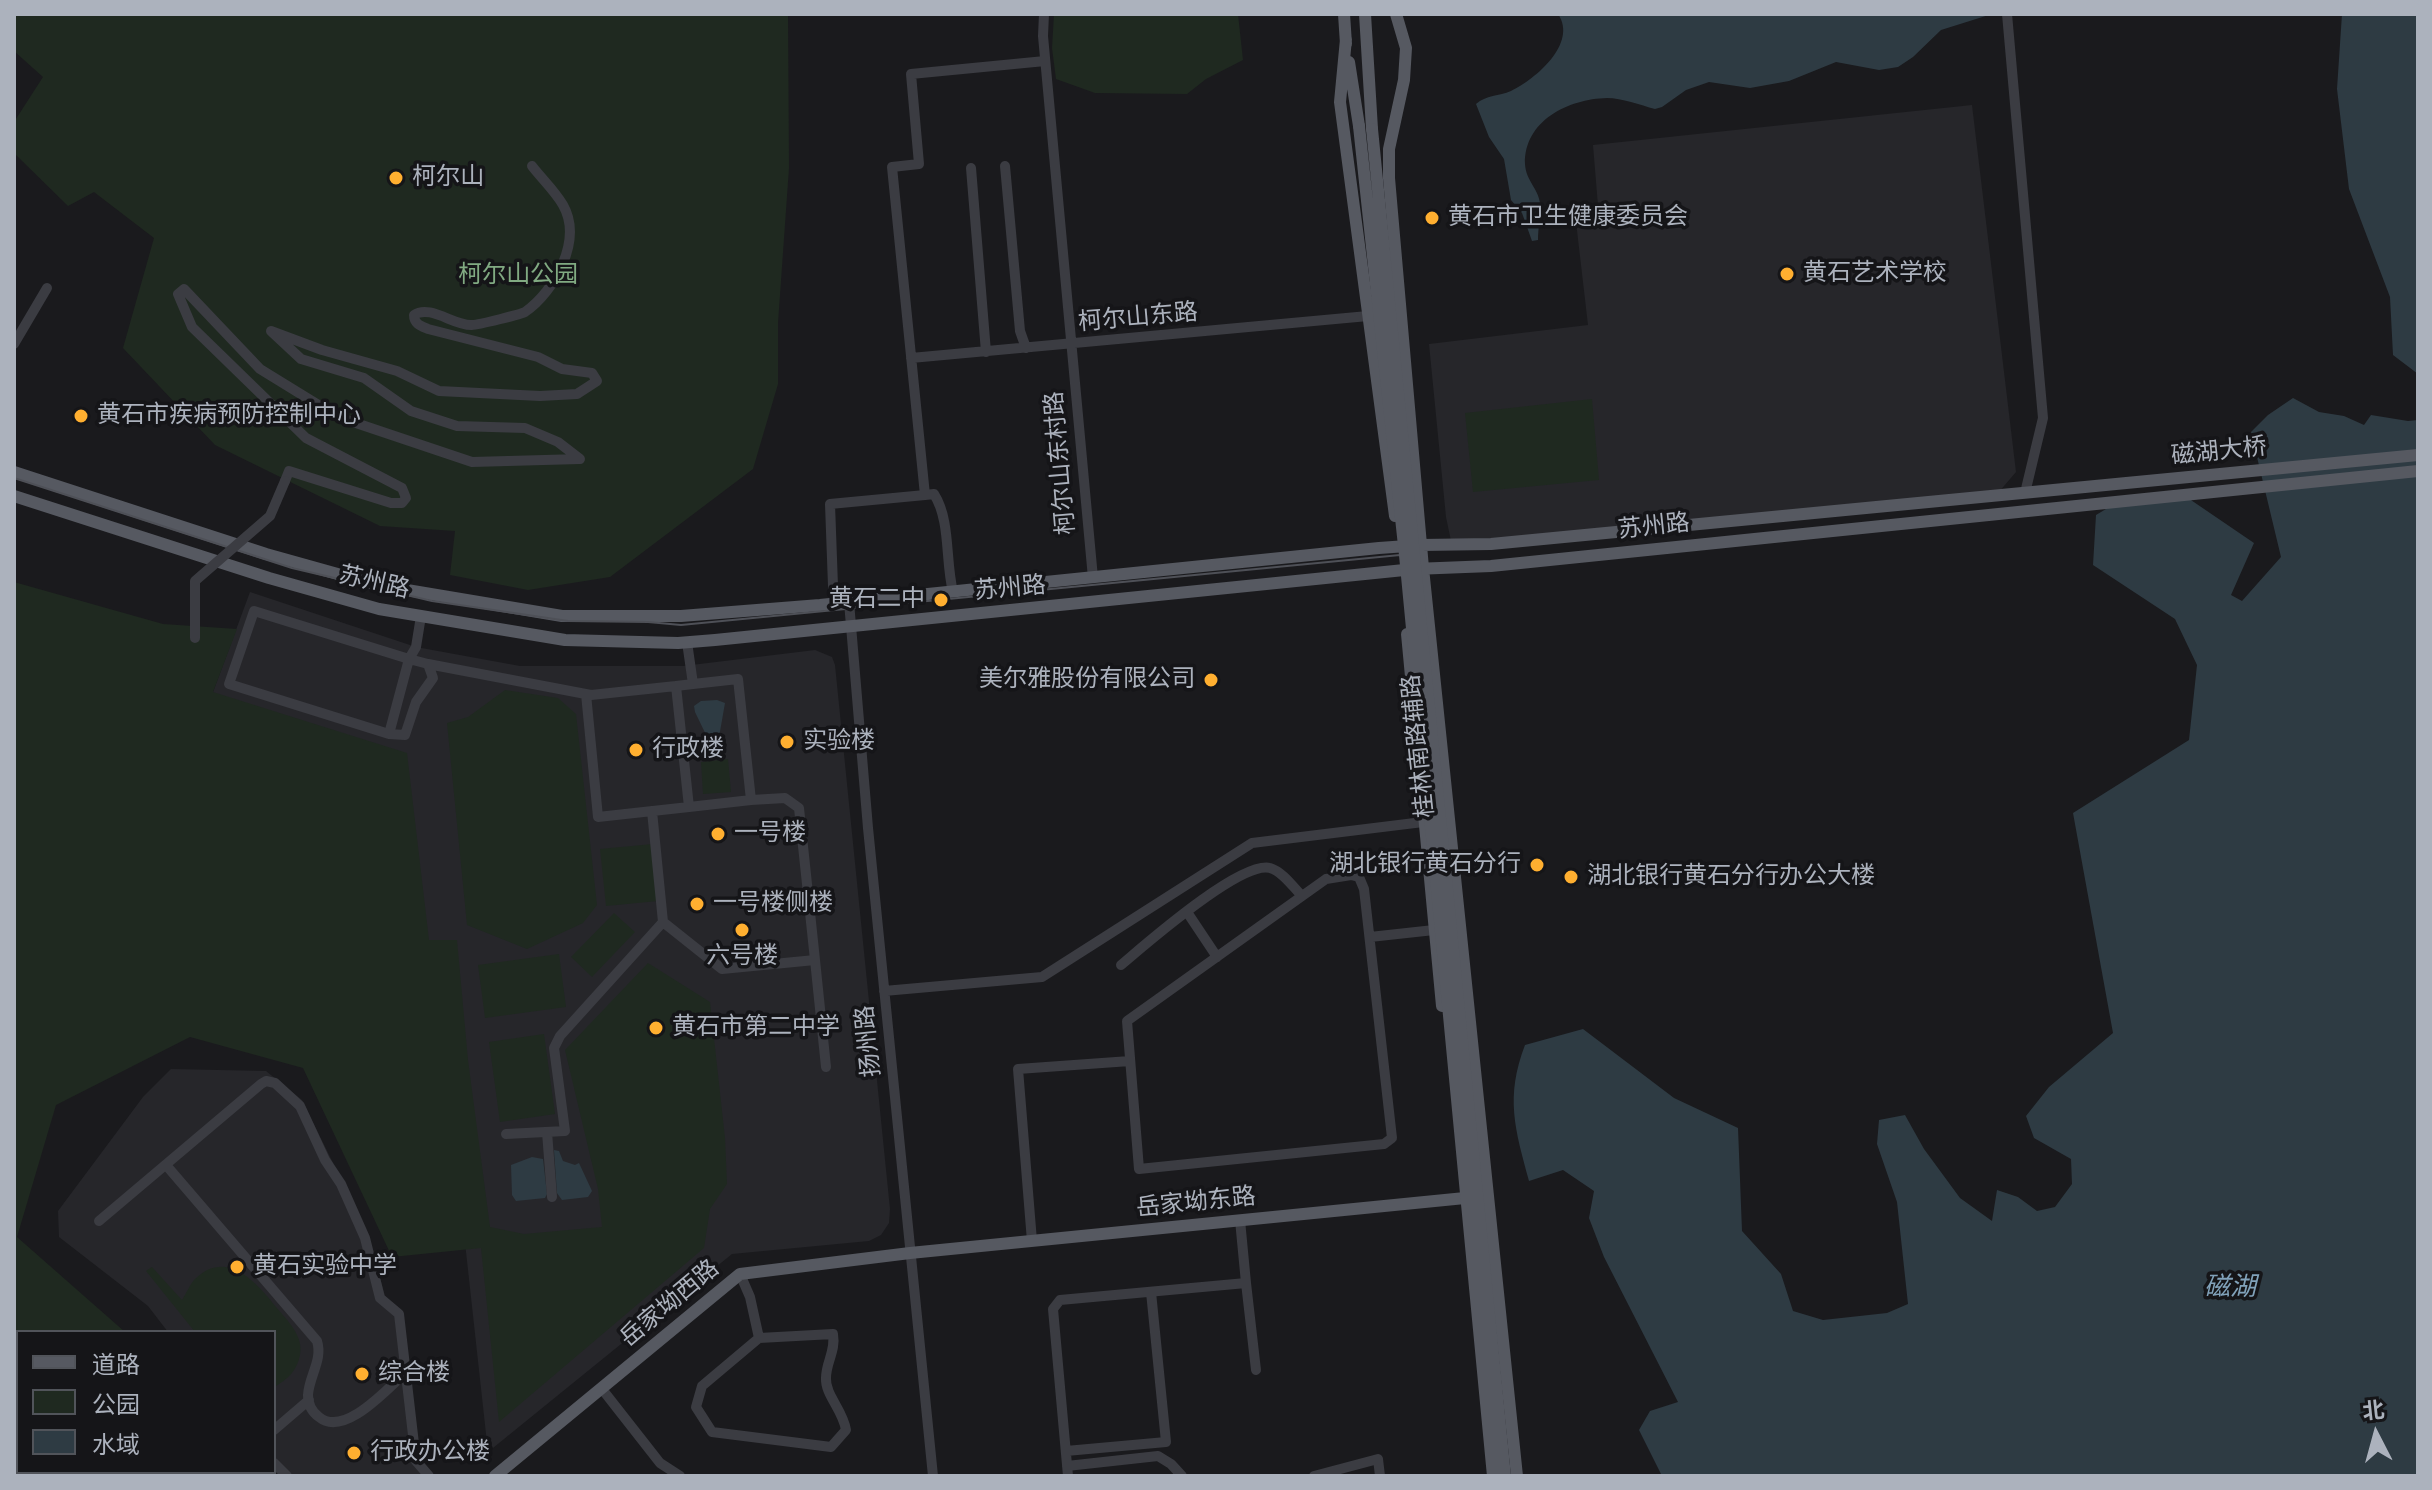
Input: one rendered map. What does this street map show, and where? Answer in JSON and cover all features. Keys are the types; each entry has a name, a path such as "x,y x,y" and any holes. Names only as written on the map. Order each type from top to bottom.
{"main road":[{"path":"1344,14 1346,39 1365,128 1505,1476"},
{"path":"1365,14 1365,128 1490,1476"},
{"name":"桂林南路辅路","path":"1396,14 1406,48 1405,69 1389,149 1389,178 1423,568 1517,1476"},
{"name":"桂林南路辅路","path":"1346,39 1340,102 1399,547 1423,822 1490,1476"},
{"name":"磁湖大桥","path":"2025,493 2418,455"},
{"name":"磁湖大桥","path":"2026,510 2418,471"},
{"name":"苏州路","path":"14,472 266,554 377,585 562,616 681,616 1399,547 1491,544 2025,493"},
{"name":"苏州路","path":"14,496 269,578 379,609 565,640 687,642 1401,570 1491,566 2026,510"},
{"name":"岳家坳东路","path":"910,1253 1486,1196"},
{"name":"岳家坳西路","path":"495,1476 740,1274 910,1253"}],"street":[{"name":"柯尔山东村路","path":"1044,14 1045,61 1093,578"},
{"path":"2007,14 2043,418 2025,493"},
{"path":"953,592 942,506 934,494 925,495 892,167 919,164 911,74 1045,61"},
{"path":"195,638 195,581 270,516 289,471 391,503 402,503 406,498 402,488 306,438 192,327 178,294 184,289 260,369 338,417 472,462 580,459 558,442 525,428 457,426 411,411 364,378 301,359 271,331 322,350 397,371 439,391 525,397 577,394 591,387 597,381 592,373 562,369 538,357 428,329 414,319 414,315 423,311 472,325 523,314 551,288 570,240 564,206 532,166"},
{"path":"1005,166 1020,331 1026,348"},
{"path":"971,168 986,352"},
{"path":"14,344 47,288"},
{"name":"柯尔山东路","path":"911,358 1368,316"},
{"name":"扬州路","path":"925,495 830,504 833,586 845,602 851,626 933,1476"},
{"path":"428,664 433,678 416,702 405,735 389,734 229,684 254,611 428,664 586,694 738,679 751,800"},
{"path":"389,734 409,659 416,647 421,616"},
{"path":"687,642 693,684"},
{"path":"676,686 689,807"},
{"path":"586,694 598,817 785,798 799,808 826,1067"},
{"path":"652,811 663,922 722,969 815,960"},
{"path":"884,991 1042,977 1252,843 1423,822"},
{"path":"1121,965 1225,884 1253,869 1269,868 1283,876 1302,896"},
{"path":"1351,875 1359,877 1364,889 1370,937 1392,1138 1384,1144 1139,1169 1127,1021 1326,879 1351,875"},
{"path":"1187,912 1217,957"},
{"path":"506,1134 565,1131 554,1048 560,1036 663,922"},
{"path":"1370,937 1434,930"},
{"path":"1032,1241 1018,1069 1130,1061"},
{"path":"99,1221 266,1081 275,1083 299,1104 365,1238 380,1298 399,1314 416,1461 429,1476"},
{"path":"547,1132 552,1197"},
{"path":"166,1165 317,1341 318,1358 309,1400 315,1414 329,1423 345,1422 406,1372"},
{"path":"1240,1220 1256,1370"},
{"path":"740,1274 750,1297 759,1338"},
{"path":"1182,1476 1158,1456 1067,1471 1053,1309 1060,1300 1246,1283"},
{"path":"1151,1292 1166,1442 1171,1464"},
{"path":"833,1334 835,1346 826,1377 830,1395 844,1414 846,1430 831,1447 712,1432 696,1407 702,1386 759,1338 833,1334"},
{"path":"602,1389 660,1463 680,1476"},
{"path":"276,1428 309,1400"},
{"path":"1066,1451 1166,1442"},
{"path":"1314,1476 1378,1459 1380,1476"}],"shaded area":[{"name":"黄石艺术学校","path":"1972,105 2016,472 1998,493 1602,533 1451,541 1429,344 1588,325 1576,222 1599,218 1593,145"},
{"name":"黄石市第二中学","path":"250,592 416,647 520,666 683,666 815,650 832,657 890,1209 889,1223 881,1235 869,1241 732,1254 488,1452 449,1097 213,692"},
{"name":"黄石实验中学","path":"171,1069 266,1071 302,1100 368,1234 385,1296 400,1310 419,1458 433,1476 279,1476 276,1473 276,1330 166,1330 148,1306 59,1237 58,1211 143,1097"}],"green space":[{"name":"柯尔山公园","path":"14,14 788,14 789,168 778,323 778,384 753,469 610,577 528,590 450,575 455,531 380,526 215,445 123,348 154,238 94,192 68,206 14,153 14,122 43,77 14,51"},
{"path":"1054,14 1238,14 1243,60 1206,79 1187,94 1095,93 1056,79 1052,48"},
{"path":"1592,399 1599,480 1473,492 1465,413"},
{"path":"14,582 163,624 237,629 213,692 407,753 429,940 457,940 468,1060 490,1227 524,1234 602,1227 598,1189 565,1050 648,963 710,1002 727,1184 710,1209 704,1248 499,1422 481,1248 392,1257 303,1068 190,1037 56,1105 17,1237 123,1330 16,1330 16,1474 249,1476 14,1476"},
{"path":"505,690 558,698 576,714 597,905 583,923 527,949 467,925 447,723 468,717"},
{"path":"728,759 731,792 703,794 701,762"},
{"path":"653,844 658,901 606,906 600,849"},
{"path":"614,913 635,932 592,977 571,957"},
{"path":"559,954 566,1007 485,1018 478,965"},
{"path":"544,1034 555,1114 500,1122 489,1042"},
{"path":"152,1267 182,1300 193,1281 207,1270 218,1267 240,1272 260,1288 294,1329 301,1348 294,1370 276,1386 276,1330 193,1330 146,1271"}],"water":[{"path":"1558,14 1992,14 1941,30 1898,67 1879,70 1836,62 1789,81 1750,88 1709,82 1686,90 1655,109 1607,98 1592,99 1564,108 1540,124 1527,149 1526,170 1540,203 1538,240 1532,241 1522,213 1511,200 1504,159 1489,137 1476,104 1511,91 1542,69 1559,48 1563,37 1563,25"},
{"path":"2342,14 2418,14 2418,374 2393,355 2390,297 2349,189 2337,89"},
{"name":"磁湖","path":"2293,398 2319,412 2344,416 2364,425 2371,415 2418,420 2418,1476 1662,1476 1639,1430 1650,1411 1678,1402 1604,1257 1589,1218 1594,1191 1563,1170 1529,1181 1514,1113 1515,1081 1525,1045 1583,1029 1674,1098 1738,1128 1742,1231 1781,1274 1793,1311 1823,1320 1887,1313 1908,1304 1897,1202 1877,1144 1879,1120 1905,1115 1924,1149 1960,1198 1992,1221 1997,1190 2018,1197 2037,1211 2055,1207 2072,1184 2071,1159 2034,1138 2026,1116 2049,1087 2113,1033 2073,813 2189,740 2197,665 2175,619 2093,565 2096,515 2126,497 2185,496 2254,543 2231,595 2242,601 2281,557 2251,432 2268,415"},
{"path":"701,701 725,703 718,743 710,743 694,706"},
{"path":"554,1150 559,1151 563,1161 575,1165 579,1163 592,1191 588,1197 562,1200 557,1193"},
{"path":"532,1157 543,1159 547,1194 545,1198 516,1201 512,1195 511,1165"}],"tram line":[{"path":"14,478 292,568 432,601 568,621 681,625 1400,555 1409,557 1415,579 1504,1476"}],"place":[{"name":"柯尔山","path":"396,178"},
{"name":"黄石市卫生健康委员会","path":"1432,218"},
{"name":"黄石艺术学校","path":"1787,274"},
{"name":"黄石市疾病预防控制中心","path":"81,416"},
{"name":"黄石二中","path":"941,600"},
{"name":"美尔雅股份有限公司","path":"1211,680"},
{"name":"实验楼","path":"787,742"},
{"name":"行政楼","path":"636,750"},
{"name":"一号楼","path":"718,834"},
{"name":"湖北银行黄石分行","path":"1537,865"},
{"name":"湖北银行黄石分行办公大楼","path":"1571,877"},
{"name":"一号楼侧楼","path":"697,904"},
{"name":"六号楼","path":"742,930"},
{"name":"黄石市第二中学","path":"656,1028"},
{"name":"黄石实验中学","path":"237,1267"},
{"name":"综合楼","path":"362,1374"},
{"name":"行政办公楼","path":"354,1453"}]}
